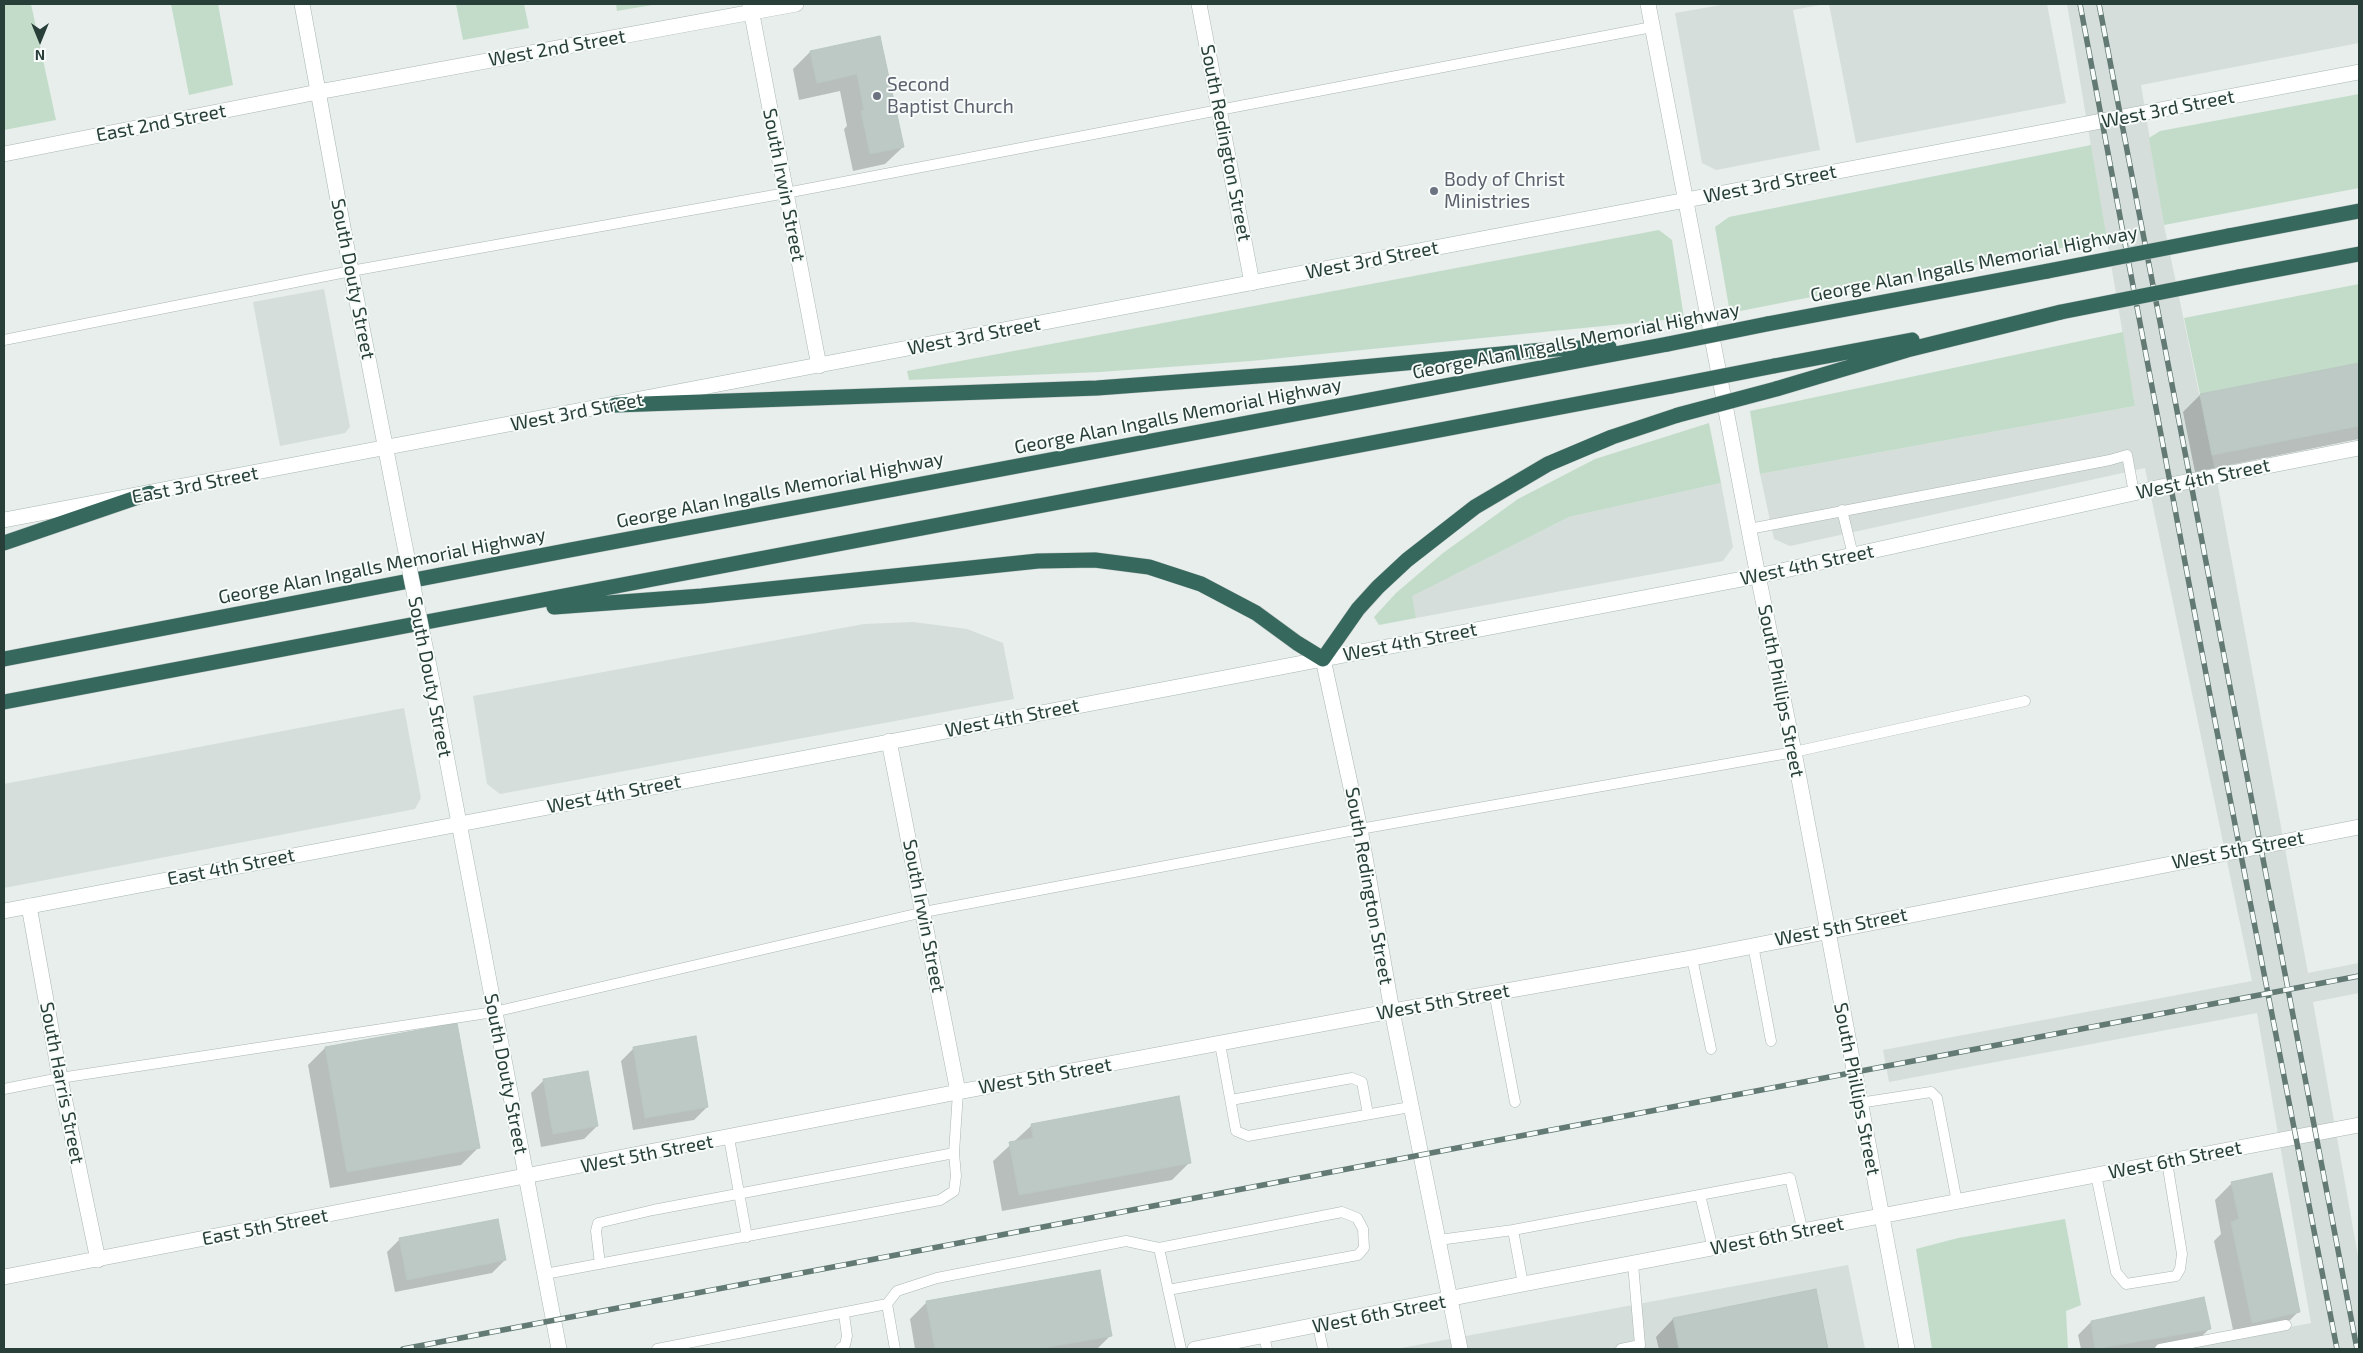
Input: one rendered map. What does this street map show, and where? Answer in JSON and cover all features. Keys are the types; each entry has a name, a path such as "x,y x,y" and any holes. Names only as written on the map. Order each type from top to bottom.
{"highway":[{"name":"George Alan Ingalls Memorial Highway","path":"4,659 579,548 1663,345 2359,211"},
{"path":"4,702 501,609 2359,254"},
{"path":"501,609 620,604 1038,561 1095,560 1149,567 1201,584 1256,613 1297,643 1323,659 1358,609 1378,587 1434,538 1475,507 1548,464 1612,437 1678,415 1776,390 1907,350 2061,312"},
{"path":"615,404 1097,388 1298,373 1554,349 1663,345"},
{"path":"4,543 150,493"}],"street":[{"name":"South Douty Street","path":"302,4 385,449 432,681 559,1349"},
{"name":"West 2nd Street","path":"318,92 750,8 796,4"},
{"name":"South Redington Street","path":"1199,4 1252,283"},
{"name":"South Phillips Street","path":"1648,4 1758,576 1794,752 1907,1349"},
{"name":"South Irwin Street","path":"750,8 819,366"},
{"name":"West 3rd Street","path":"385,449 2359,72"},
{"name":"East 2nd Street","path":"4,154 318,92"},
{"name":"West 4th Street","path":"458,824 1758,576 2134,493 2359,448"},
{"name":"East 3rd Street","path":"4,520 385,449"},
{"name":"South Redington Street","path":"1323,659 1360,829 1410,1107 1460,1349"},
{"name":"South Irwin Street","path":"889,741 958,1092"},
{"name":"East 4th Street","path":"4,911 458,824"},
{"name":"West 5th Street","path":"526,1177 958,1092 1494,992 1692,958 2359,827"},
{"name":"South Harris Street","path":"29,906 60,1078 98,1260"},
{"name":"West 6th Street","path":"1200,1349 1266,1343 1318,1326 1523,1284 2359,1125"},
{"name":"East 5th Street","path":"4,1277 526,1177"}],"lane":[{"path":"4,340 351,271 786,193 1652,27"},
{"path":"1749,529 2101,462 2127,455 2134,493"},
{"path":"1842,510 1853,555"},
{"path":"4,1089 60,1078 494,1012 924,912 1360,829 1794,752 2026,701"},
{"path":"1753,945 1771,1041"},
{"path":"1692,958 1711,1049"},
{"path":"1494,992 1515,1102"},
{"path":"1220,1044 1236,1131 1248,1136 1410,1107"},
{"path":"1231,1100 1352,1078 1362,1082 1368,1114"},
{"path":"545,1274 940,1200 954,1191 956,1176 954,1153 958,1092"},
{"path":"1859,1102 1931,1092 1937,1098 1957,1202"},
{"path":"729,1138 747,1237"},
{"path":"600,1264 596,1231 598,1223 653,1210 954,1153"},
{"path":"2096,1175 2116,1272 2126,1284 2176,1276 2180,1269 2182,1254 2167,1162"},
{"path":"1439,1240 1513,1230 1790,1178 1803,1232"},
{"path":"1700,1195 1713,1249"},
{"path":"657,1349 844,1314 887,1304 897,1291 937,1278 1126,1241 1159,1248 1342,1212 1357,1218 1363,1229 1364,1248 1358,1255 1168,1290"},
{"path":"1513,1230 1523,1284"},
{"path":"1159,1248 1181,1349"},
{"path":"1620,1349 1640,1345 1633,1264"},
{"path":"887,1304 894,1349"},
{"path":"840,1349 845,1345 844,1314"},
{"path":"2160,1349 2286,1325"},
{"path":"1318,1326 1323,1349"}],"shaded area":[{"path":"1727,4 1825,4 1793,10 1820,150 1716,170 1702,163 1675,13"},
{"path":"1829,4 2047,4 2066,103 1856,143"},
{"path":"2067,4 2359,4 2359,43 2141,85 2164,225 2216,475 2308,973 2359,963 2359,993 2313,1002 2359,1262 2359,1349 2176,1349 2311,1323 2257,1013 1889,1082 1883,1050 2252,981 2145,468 1790,546 1774,539 1760,474 2135,406"},
{"path":"324,289 350,427 345,433 280,446 253,302"},
{"path":"1721,483 1733,547 1723,561 1416,618 1411,596 1569,517"},
{"path":"913,622 967,629 1003,643 1014,699 500,794 487,784 473,696 864,624"},
{"path":"404,708 421,798 415,809 4,888 4,784"},
{"path":"1848,1265 1865,1349 1396,1349"}],"green space":[{"path":"4,4 31,4 56,120 4,130"},
{"path":"171,4 218,4 233,85 189,95"},
{"path":"456,4 524,4 529,28 463,40"},
{"path":"616,4 658,4 617,11"},
{"path":"2359,94 2359,188 2164,225 2149,138 2160,131"},
{"path":"2091,145 2107,239 1730,313 1715,227 1729,217"},
{"path":"1659,230 1672,240 1684,318 1251,361 1100,372 909,380 907,371"},
{"path":"2359,284 2359,363 2200,394 2184,318"},
{"path":"2123,332 2135,406 1760,474 1750,411"},
{"path":"1709,423 1721,483 1569,517 1412,596 1416,618 1379,625 1374,617 1396,593 1443,553 1518,499 1595,459"},
{"path":"2065,1219 2081,1305 2066,1311 2068,1349 1932,1349 1916,1249 1958,1238"}],"building":[{"name":"Second Baptist Church","path":"880,36 904,147 870,154 861,111 864,110 857,74 817,83 810,51"},
{"path":"2359,363 2359,426 2212,455 2200,394"},
{"path":"457,1023 480,1148 347,1172 325,1047"},
{"path":"696,1036 708,1107 645,1118 633,1047"},
{"path":"588,1071 598,1126 553,1134 543,1079"},
{"path":"1179,1096 1191,1163 1019,1195 1009,1142 1033,1138 1031,1124"},
{"path":"2272,1173 2300,1312 2252,1323 2231,1222 2239,1219 2231,1182"},
{"path":"498,1219 506,1260 407,1280 399,1238"},
{"path":"1100,1270 1112,1336 1038,1349 935,1349 926,1301"},
{"path":"1816,1289 1828,1349 1679,1349 1673,1318"},
{"path":"2204,1297 2211,1329 2095,1349 2091,1321"}],"railway":[{"path":"2080,4 2213,711 2337,1349"},
{"path":"2099,4 2357,1349"},
{"path":"403,1349 2359,976"}],"place":[{"name":"Second Baptist Church","path":"877,96"},
{"name":"Body of Christ Ministries","path":"1434,191"}]}
